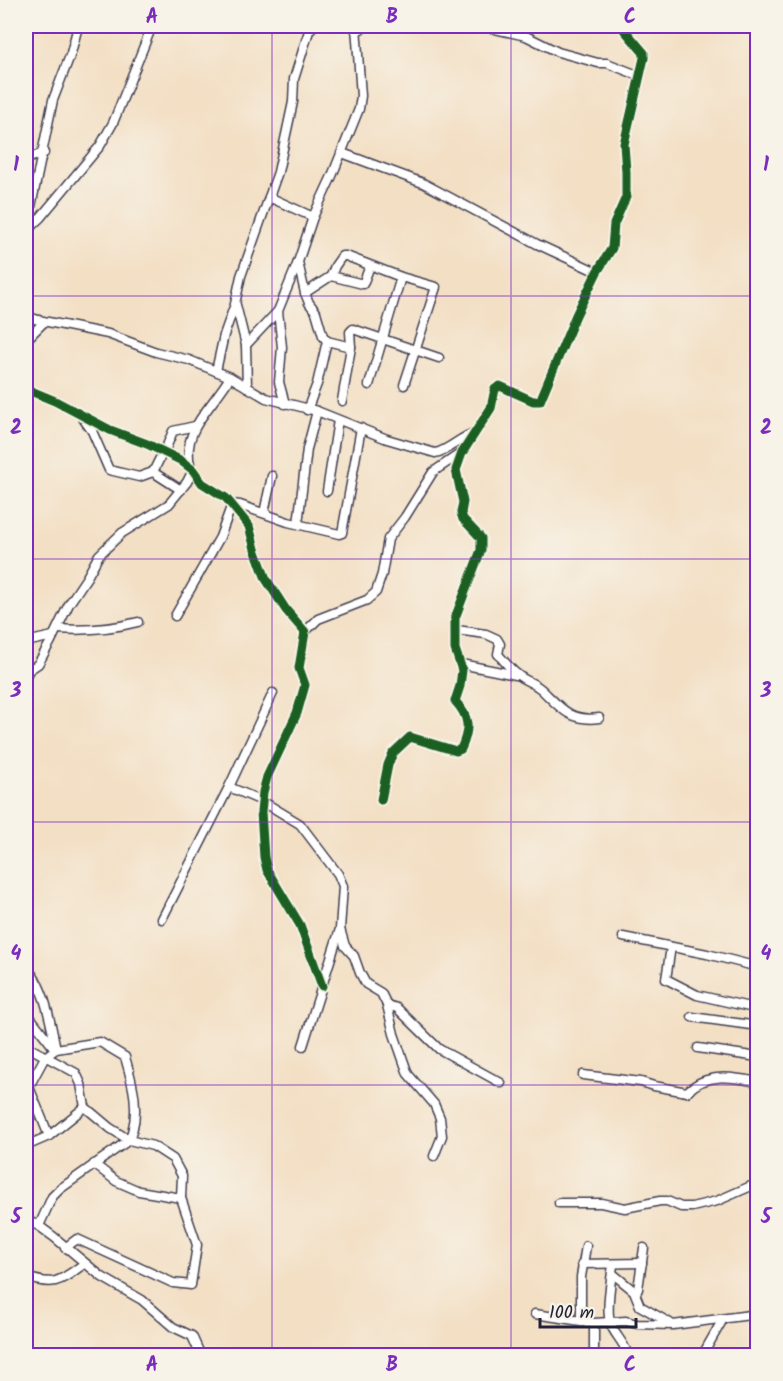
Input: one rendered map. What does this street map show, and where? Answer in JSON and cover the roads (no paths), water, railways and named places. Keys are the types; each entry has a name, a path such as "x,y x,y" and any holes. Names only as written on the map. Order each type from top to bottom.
{"street":[{"path":"26,233 53,100 71,53 78,26"},
{"path":"26,233 100,146 122,102 152,26"},
{"path":"216,371 224,335 236,304 241,276 285,144 294,79 309,31 313,26"},
{"path":"246,345 278,311 313,217 359,109 361,96 356,28 367,26"},
{"path":"481,26 526,36 558,52 598,63 607,63 640,76"},
{"path":"381,800 388,765 393,753 410,737 456,751 461,749 467,735 469,721 455,701 460,686 461,664 455,649 456,630 458,610 481,550 481,538 463,519 461,513 463,502 456,470 462,453 491,408 495,389 500,386 533,401 540,401 597,272 612,248 614,228 626,197 624,144 644,52 621,26"},
{"path":"26,159 44,153"},
{"path":"342,153 423,183 554,253 597,272"},
{"path":"269,197 313,217"},
{"path":"305,293 331,276 334,266 342,256 436,287 404,385"},
{"path":"298,262 305,293 316,312 323,336 327,341 351,347"},
{"path":"331,276 363,284 370,266"},
{"path":"369,385 401,277"},
{"path":"236,304 246,345 247,387"},
{"path":"278,311 282,347 279,382 285,404"},
{"path":"26,316 44,322 108,334 156,352 189,360 230,377 266,398 312,411 387,439 435,453 442,452 464,436 476,432"},
{"path":"26,340 44,322"},
{"path":"342,401 351,347 350,332 353,329 439,358"},
{"path":"298,524 307,449 312,436 312,411 327,341"},
{"path":"26,676 29,670 38,664 69,604 105,549 136,524 162,510 183,486 188,465 187,447 191,427 230,377"},
{"path":"26,390 56,401 110,430 188,465 202,483 226,498 249,526 266,579 286,610 305,632"},
{"path":"81,415 92,431 109,470 139,477 153,472 172,431 191,427"},
{"path":"327,491 339,420"},
{"path":"232,504 298,524 342,533 361,428"},
{"path":"322,986 300,925 267,870 263,841 262,801 267,777 297,713 305,685 299,668 305,632 318,618 367,600 376,592 382,574 388,539 405,517 433,472 462,453"},
{"path":"153,472 183,486"},
{"path":"264,513 272,476"},
{"path":"175,616 220,537 232,504"},
{"path":"26,642 56,632 100,630 138,622"},
{"path":"456,630 486,634 497,639 500,644 498,654 518,676"},
{"path":"461,664 518,676 542,689 567,714 590,720 599,718"},
{"path":"162,919 181,886 273,693"},
{"path":"229,788 262,801 300,824 338,874 343,886 340,929 303,1046"},
{"path":"340,929 345,946 354,956 366,984 381,993 387,1005 408,1074 434,1104 440,1118 442,1136 434,1156"},
{"path":"623,937 758,967"},
{"path":"671,947 666,979 697,995 758,1010"},
{"path":"26,968 31,973 48,1008 56,1049"},
{"path":"387,1005 397,1008 439,1049 501,1083"},
{"path":"26,1012 56,1049"},
{"path":"692,1017 758,1026"},
{"path":"39,1226 52,1197 60,1188 129,1140 135,1127 135,1102 133,1082 125,1057 100,1042 56,1049 45,1057 27,1089 48,1136"},
{"path":"26,1046 76,1073 81,1084 85,1107 110,1128 129,1140 153,1146 173,1159 182,1176 181,1198 196,1245 191,1285 173,1283 77,1239 65,1248"},
{"path":"698,1048 758,1057"},
{"path":"583,1075 641,1082 679,1092 687,1092 694,1084 726,1076 758,1082"},
{"path":"26,1146 48,1136 85,1107"},
{"path":"94,1164 116,1181 139,1191 181,1198"},
{"path":"559,1203 601,1203 625,1208 667,1201 681,1207 692,1207 717,1201 758,1183"},
{"path":"26,1220 39,1226 102,1277 142,1300 173,1327 192,1336 201,1356"},
{"path":"581,1320 580,1277 586,1246"},
{"path":"636,1293 644,1248"},
{"path":"26,1277 46,1283 54,1282 66,1277 85,1263"},
{"path":"582,1264 613,1269 642,1263"},
{"path":"613,1269 636,1293 640,1306 673,1325"},
{"path":"613,1269 610,1323 624,1343 628,1356"},
{"path":"535,1314 594,1323 626,1322 673,1325 758,1314"},
{"path":"702,1356 723,1319"},
{"path":"594,1323 594,1356"}]}
